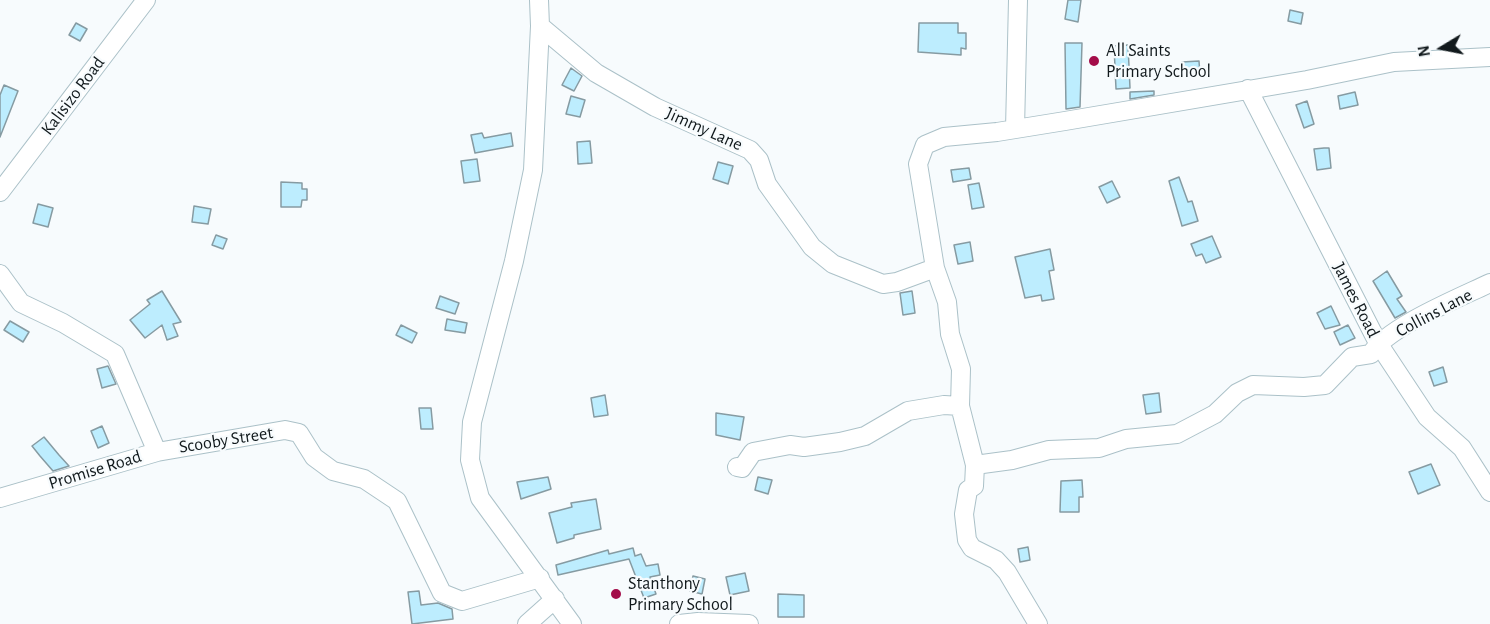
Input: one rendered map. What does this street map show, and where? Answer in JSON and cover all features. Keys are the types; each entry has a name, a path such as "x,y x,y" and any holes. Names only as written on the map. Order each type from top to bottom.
{"street":[{"name":"Kalisizo Road","path":"0,192 146,0"},
{"path":"539,0 540,26 533,170 514,261 472,422 470,460 480,498 572,624"},
{"path":"1015,129 1018,0"},
{"name":"Jimmy Lane","path":"540,26 596,73 655,107 750,150 759,160 767,184 812,247 833,264 883,284 897,282 935,268"},
{"path":"1038,624 1007,572 996,560 972,548 967,540 964,507 968,490 974,486 975,465 960,405 961,369 950,334 947,302 935,268 918,164 925,145 944,137 1015,129 1307,80 1394,62 1490,57"},
{"name":"James Road","path":"1248,89 1378,343 1426,417 1462,447 1490,492"},
{"name":"Promise Road","path":"0,274 21,303 63,323 115,354 157,452 0,498"},
{"name":"Collins Lane","path":"975,465 1012,460 1049,450 1099,448 1126,439 1177,434 1215,414 1244,388 1264,384 1297,387 1325,385 1352,357 1371,354 1378,343 1433,310 1490,284"},
{"path":"738,467 742,468 753,452 763,449 840,442 866,436 908,411 944,405 960,405"},
{"name":"Scooby Street","path":"157,452 285,430 300,433 314,458 333,471 364,479 397,501 442,593 462,601 540,578"},
{"path":"527,624 555,599"},
{"path":"679,624 698,622 748,624"}],"building":[{"path":"1068,0 1081,0 1078,22 1065,19"},
{"path":"1290,10 1303,13 1301,24 1288,21"},
{"path":"76,23 87,29 80,41 69,35"},
{"path":"919,23 958,23 958,33 966,33 966,49 961,48 961,55 918,52"},
{"path":"1065,43 1082,43 1080,107 1066,109"},
{"path":"1128,45 1130,88 1116,89 1114,46"},
{"path":"1199,61 1200,75 1182,76 1182,62"},
{"path":"571,68 582,76 574,91 562,85"},
{"path":"4,85 18,91 0,137 0,95"},
{"path":"1154,91 1154,95 1130,99 1130,92"},
{"path":"1355,92 1358,105 1340,109 1338,96"},
{"path":"571,96 585,100 580,117 566,114"},
{"path":"1307,101 1314,124 1304,128 1296,105"},
{"path":"482,133 484,138 511,133 513,146 475,153 471,135"},
{"path":"590,141 592,163 578,164 577,142"},
{"path":"1329,148 1331,168 1317,170 1314,149"},
{"path":"477,159 480,181 464,183 461,161"},
{"path":"718,162 733,166 728,184 713,179"},
{"path":"969,168 971,179 953,182 951,170"},
{"path":"1179,177 1188,202 1192,201 1198,221 1182,226 1169,181"},
{"path":"1112,181 1120,197 1107,203 1099,187"},
{"path":"281,182 302,183 302,189 307,189 307,200 302,200 301,207 281,207"},
{"path":"979,183 984,207 972,209 968,185"},
{"path":"38,204 53,208 48,227 33,223"},
{"path":"194,206 211,209 208,224 192,222"},
{"path":"216,235 227,239 223,249 212,245"},
{"path":"1212,236 1221,257 1206,263 1202,254 1196,256 1191,244"},
{"path":"970,242 973,261 958,264 954,245"},
{"path":"1050,249 1054,270 1049,271 1054,299 1042,301 1041,295 1025,298 1015,257"},
{"path":"1387,271 1402,296 1397,299 1406,312 1395,318 1373,281"},
{"path":"162,291 181,322 173,324 178,336 167,340 162,325 145,338 130,320 150,304 147,300"},
{"path":"912,291 915,313 903,315 900,293"},
{"path":"440,296 459,303 455,314 436,308"},
{"path":"1331,306 1340,325 1325,329 1317,313"},
{"path":"447,319 467,323 465,333 445,330"},
{"path":"10,321 29,332 23,342 4,330"},
{"path":"401,325 417,333 412,343 396,335"},
{"path":"1348,325 1355,338 1340,345 1334,332"},
{"path":"108,366 116,384 102,388 97,369"},
{"path":"1443,367 1447,382 1434,386 1429,372"},
{"path":"1159,393 1161,412 1146,414 1143,395"},
{"path":"605,395 608,415 594,417 591,398"},
{"path":"419,408 431,408 433,429 421,429"},
{"path":"716,413 744,417 740,440 716,435"},
{"path":"102,426 109,443 98,448 91,431"},
{"path":"44,437 69,466 53,471 40,456 32,446"},
{"path":"1431,464 1440,485 1418,494 1409,472"},
{"path":"548,477 551,489 521,499 517,482"},
{"path":"758,477 772,480 768,494 755,490"},
{"path":"1082,480 1083,497 1079,497 1079,512 1060,512 1061,481"},
{"path":"596,499 601,529 574,535 574,538 557,543 549,513 572,507 571,503"},
{"path":"1028,547 1030,560 1020,562 1018,549"},
{"path":"633,548 635,556 641,554 646,566 658,564 660,575 650,577 656,594 644,598 629,559 558,575 556,565 608,550 609,554"},
{"path":"745,573 749,591 730,595 726,577"},
{"path":"693,576 705,579 702,594 690,591"},
{"path":"419,591 421,605 438,603 452,609 453,619 412,624 408,592"},
{"path":"778,594 804,595 804,617 778,617"}],"place":[{"name":"All Saints Primary School","path":"1094,61"},
{"name":"Stanthony Primary School","path":"616,594"}]}
